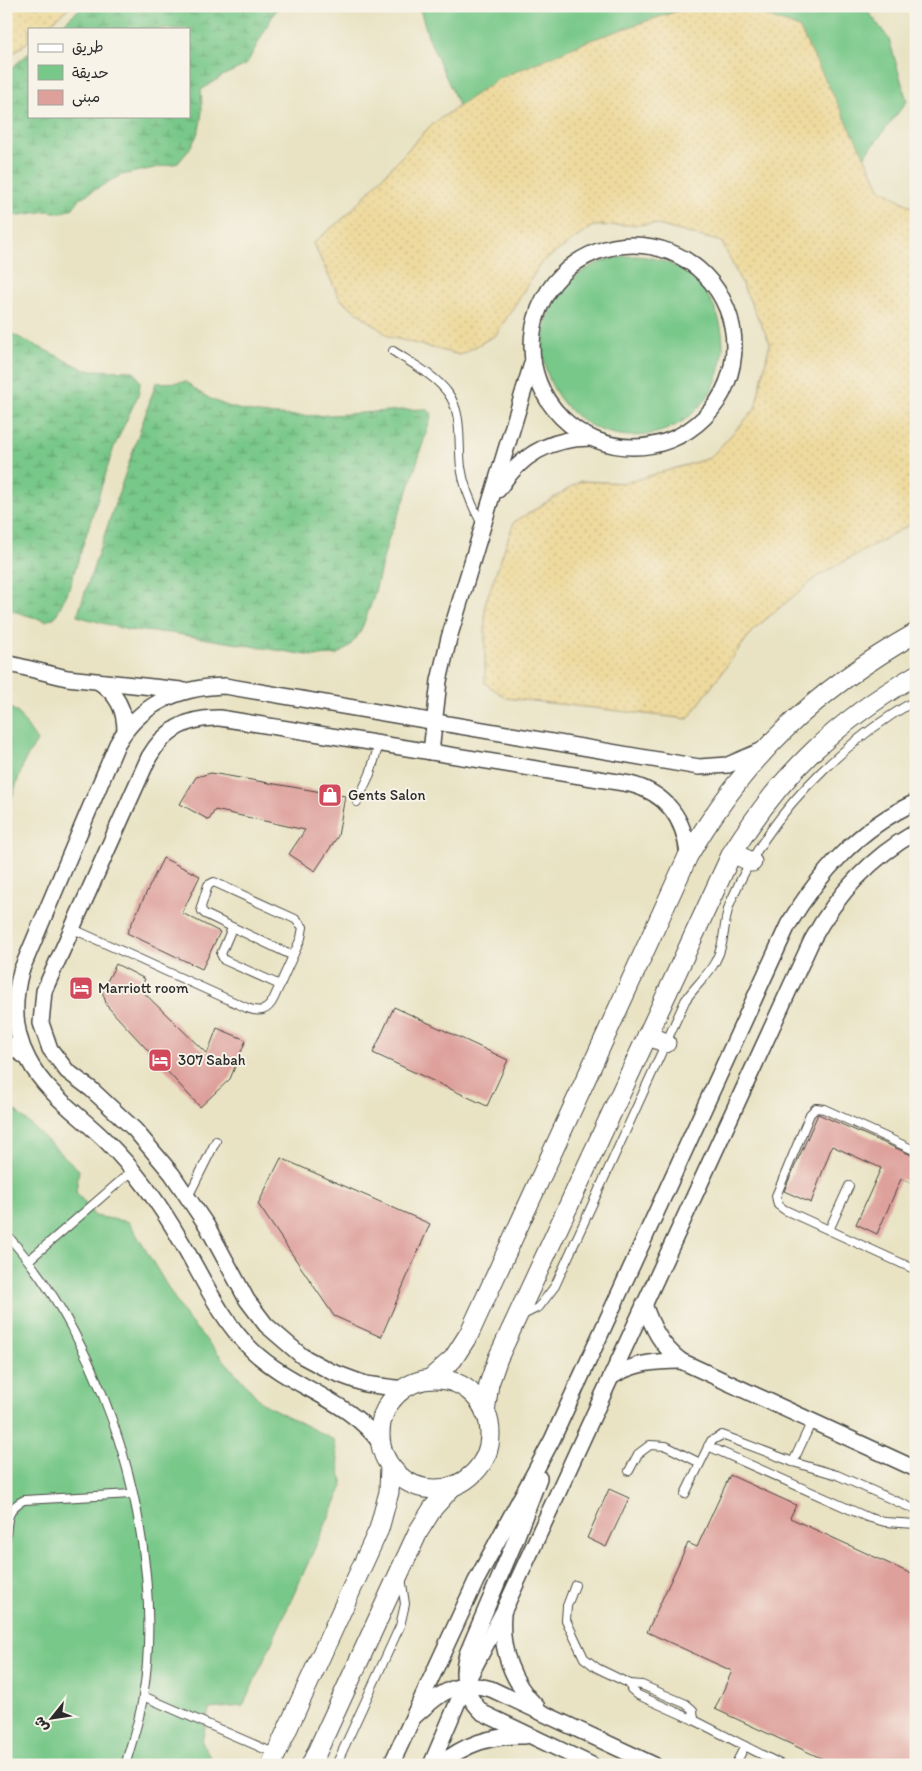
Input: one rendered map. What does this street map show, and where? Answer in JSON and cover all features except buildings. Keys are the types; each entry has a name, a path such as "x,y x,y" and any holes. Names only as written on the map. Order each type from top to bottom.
{"street":[{"path":"623,245 646,245 661,249 689,262 707,277 721,295 727,310 734,340 733,363 727,385 716,405 694,427 681,436 660,444 636,447 621,446 591,438 574,428 559,414 547,398 538,379 533,360 533,336 536,321 547,292 562,274 580,260 600,250 623,245"},
{"path":"431,752 444,659 482,524 533,360"},
{"path":"488,506 506,477 530,455 559,441 591,438"},
{"path":"430,1379 453,1359 469,1334 688,856 722,801 763,750 823,693 857,668 916,633"},
{"path":"6,663 51,674 99,682 185,690 225,686 699,767 728,765 763,750"},
{"path":"485,1412 493,1370 732,853 752,822 797,765 851,716 916,675"},
{"path":"99,682 115,696 120,705 125,731"},
{"path":"185,690 156,703 125,731 110,761 21,971 16,988 11,1023 27,1058 47,1088 105,1140 133,1170 167,1216 222,1313 242,1339 279,1372 356,1417 381,1444"},
{"path":"403,1389 348,1379 302,1356 277,1337 247,1300 188,1197 135,1130 58,1061 44,1037 40,1012 44,991 148,757 156,744 178,726 205,717 641,787 664,800 674,812 683,830 688,856"},
{"path":"391,1765 409,1722 476,1582 552,1440 788,925 803,901 837,857 880,821 916,802"},
{"path":"431,1765 465,1685 504,1610 812,940 825,916 859,874 880,856 916,832"},
{"path":"732,853 752,862"},
{"path":"11,1023 40,1012"},
{"path":"647,1034 666,1043"},
{"path":"6,1043 27,1058"},
{"path":"644,1304 648,1317 662,1342 681,1361 812,1421 914,1464"},
{"path":"611,1377 637,1364 681,1361"},
{"path":"430,1379 441,1379 463,1386 480,1402 490,1425 488,1451 474,1474 452,1487 438,1490 418,1486 400,1476 390,1466 381,1444 380,1428 384,1413 392,1400 403,1389 430,1379"},
{"path":"552,1440 515,1541 467,1654 463,1675 465,1685 475,1705 483,1713 592,1765"},
{"path":"274,1759 379,1529 388,1498 390,1466"},
{"path":"311,1765 425,1520 452,1487"},
{"path":"504,1610 503,1637 509,1664 523,1691 543,1714"},
{"path":"409,1722 442,1693 465,1685 491,1689 654,1765"},
{"path":"439,1765 455,1752 491,1737 530,1736"}],"lane":[{"path":"393,350 442,386 454,403 459,424 463,476 470,501 482,524"},
{"path":"517,1318 539,1306 555,1286 690,993 716,962 725,937 731,901 771,832 817,776 872,729 916,700"},
{"path":"357,802 370,774 379,744"},
{"path":"71,928 255,1011 263,1011 270,1006 293,956 303,932 300,922 218,883 211,883 202,902 202,911 232,928 293,956"},
{"path":"232,928 221,954 224,960 280,984"},
{"path":"916,1151 820,1107 813,1110 776,1200 781,1208 916,1270"},
{"path":"188,1197 216,1141"},
{"path":"30,1260 133,1170"},
{"path":"829,1230 849,1186"},
{"path":"6,1234 30,1260 77,1339 97,1380 114,1424 132,1494 144,1558 147,1604 147,1651 143,1696 127,1759"},
{"path":"793,1462 812,1421"},
{"path":"684,1494 708,1446 716,1437 728,1436 793,1462 837,1475 916,1510"},
{"path":"629,1471 638,1454 650,1444 666,1446 700,1463"},
{"path":"708,1446 867,1517 894,1523 916,1524"},
{"path":"6,1538 7,1517 10,1511 24,1500 132,1494"},
{"path":"336,1765 400,1626 405,1593 400,1572"},
{"path":"575,1585 565,1613 566,1620 580,1650 590,1664 630,1684 642,1685 686,1704 693,1710 694,1720 782,1765"},
{"path":"143,1696 274,1759"},
{"path":"735,1765 745,1746"}],"green space":[{"path":"83,6 278,6 246,65 224,75 201,90 202,112 199,130 191,146 178,163 121,175 80,198 73,208 61,213 47,211 6,217 6,73 28,54 28,118 190,118 190,28 58,28"},
{"path":"419,6 692,6 591,40 498,79 459,106 429,39"},
{"path":"740,6 864,6 889,39 907,101 864,157 799,28"},
{"path":"624,256 642,256 667,263 683,271 697,282 708,296 716,312 723,337 723,355 716,380 708,396 697,410 683,421 659,432 642,436 624,436 607,432 583,421 563,403 547,372 543,355 543,337 547,320 558,296 576,276 607,260"},
{"path":"6,331 86,370 134,371 140,382 139,393 114,447 68,592 55,617 46,621 6,609"},
{"path":"187,382 210,398 237,409 268,414 300,416 334,415 426,409 432,414 408,491 388,540 373,599 360,633 348,648 336,655 313,656 171,633 128,630 77,616 156,383"},
{"path":"6,705 18,713 37,741 24,762 6,815"},
{"path":"6,1102 79,1170 76,1192 95,1216 129,1222 185,1316 262,1403 334,1440 343,1486 243,1706 209,1709 202,1742 215,1765 6,1765"}],"sand":[{"path":"6,6 71,6 44,28 28,28 28,42 6,59"},
{"path":"692,6 740,6 799,28 881,189 912,207 916,216 916,521 818,576 753,630 688,719 506,698 485,683 485,604 514,522 581,481 625,483 710,458 755,409 770,343 722,242 654,224 593,226 541,263 496,335 460,355 390,337 340,299 313,243 346,216 431,125 498,79 591,40"}],"place":[{"name":"Gents Salon","path":"330,795"},
{"name":"Marriott room","path":"81,988"},
{"name":"307 Sabah","path":"160,1060"}]}
